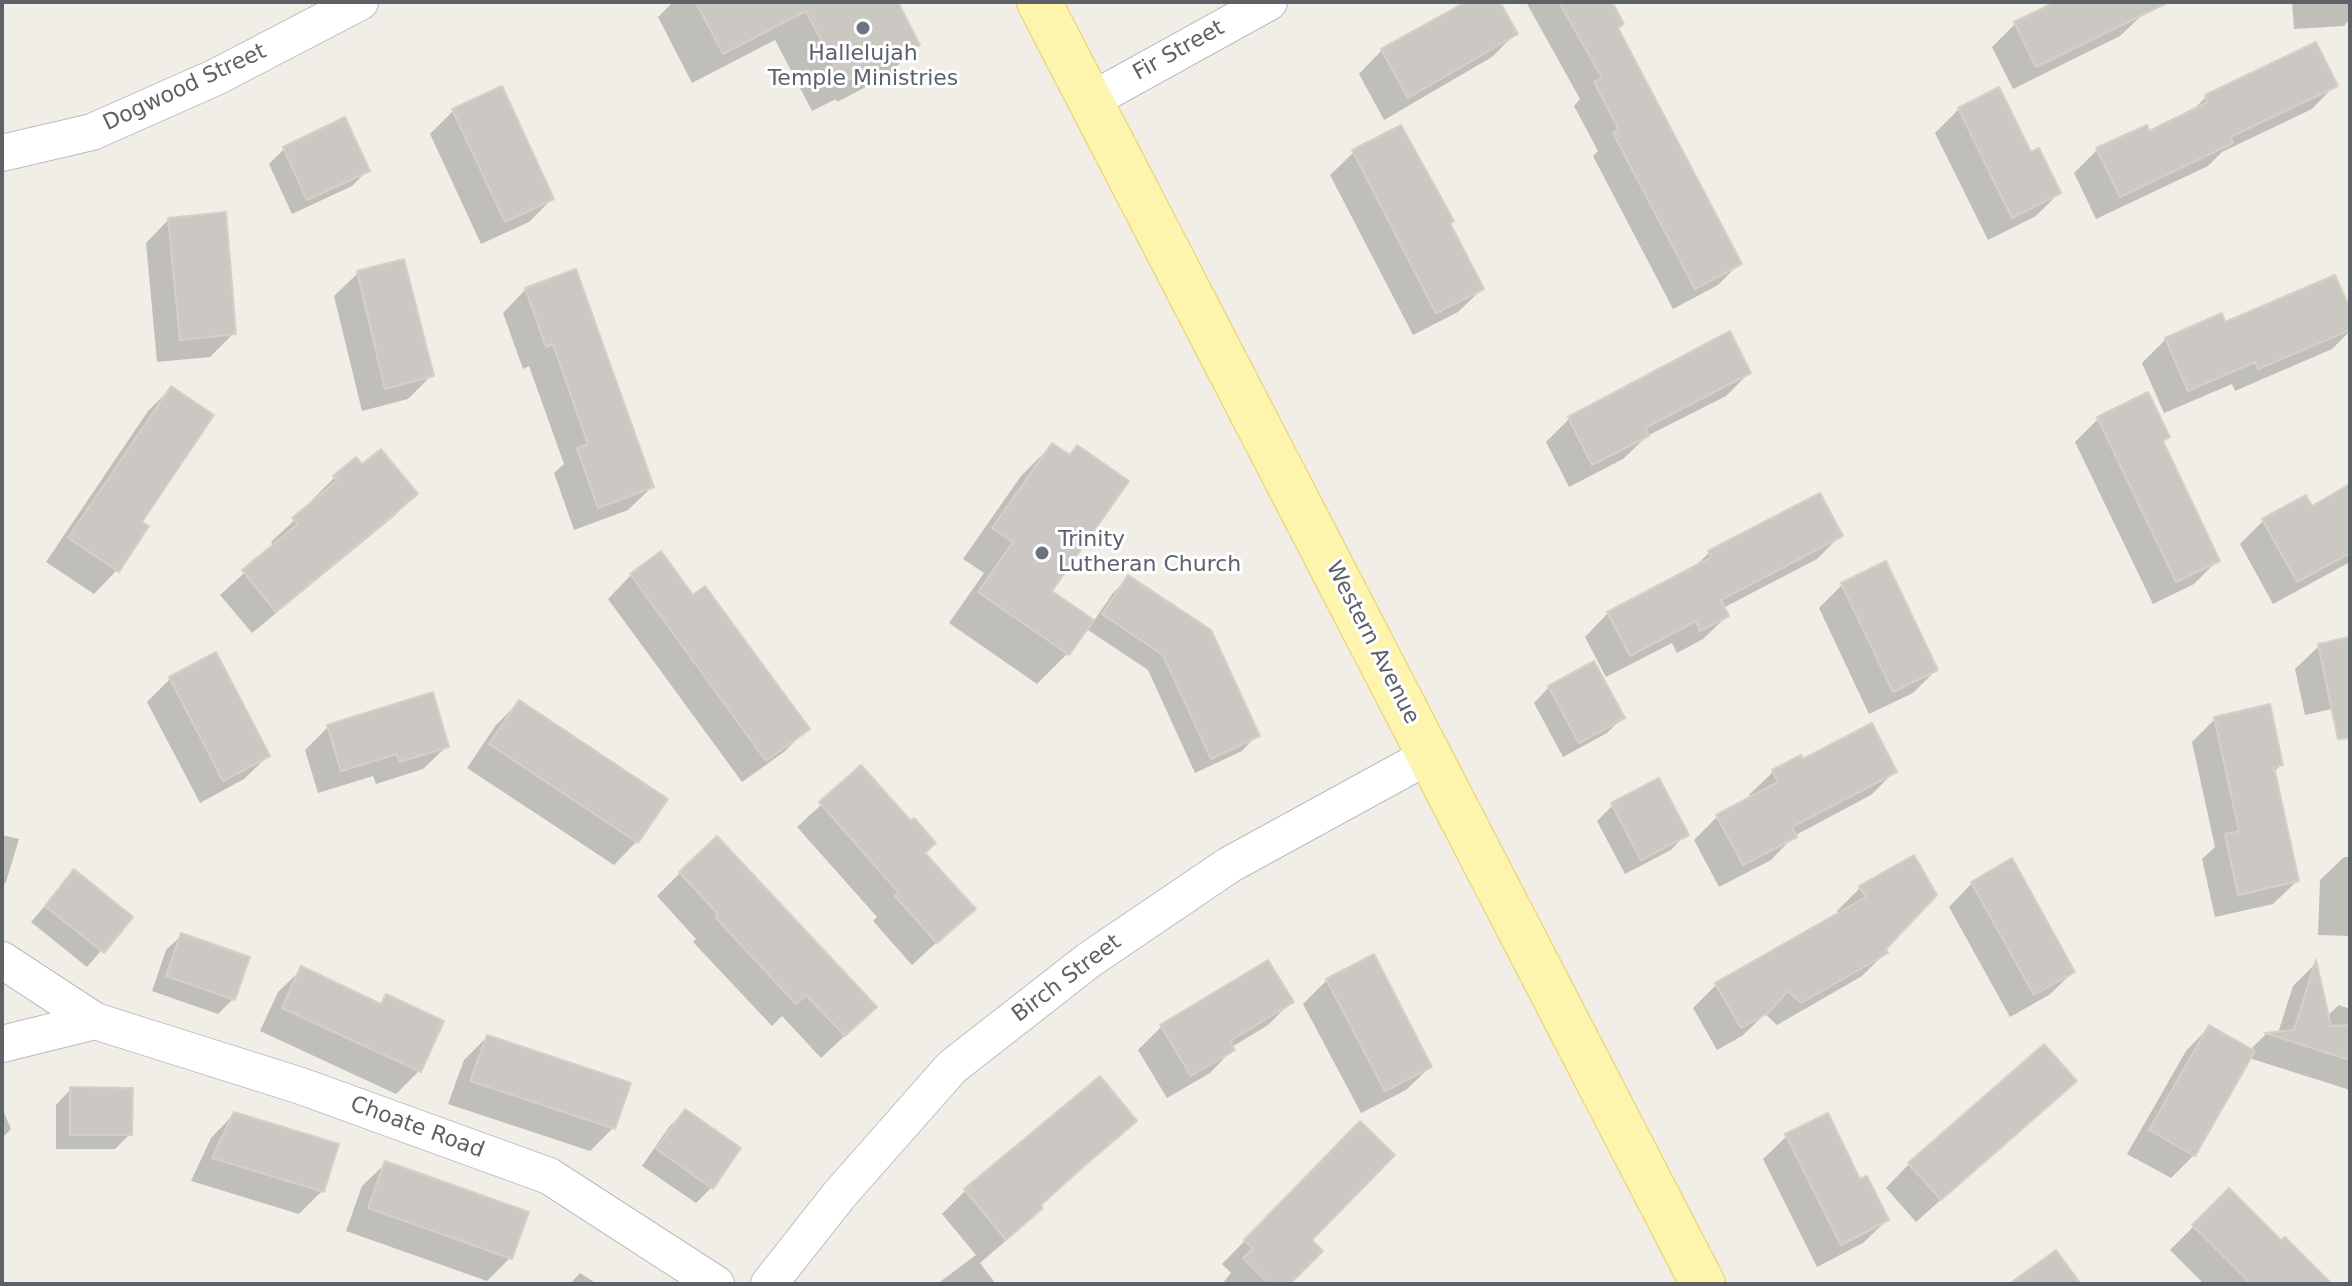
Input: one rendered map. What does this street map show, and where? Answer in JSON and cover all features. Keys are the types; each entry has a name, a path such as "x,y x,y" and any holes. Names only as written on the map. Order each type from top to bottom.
{"main road":[{"name":"Western Avenue","path":"1039,2 1703,1284"}],"street":[{"name":"Dogwood Street","path":"2,153 92,132 216,77 360,2"},
{"name":"Fir Street","path":"1090,101 1269,2"},
{"name":"Birch Street","path":"769,1284 840,1194 952,1067 1089,960 1229,865 1430,755"},
{"name":"Choate Road","path":"2,960 95,1021 301,1086 549,1176 716,1284"},
{"path":"2,1044 95,1021"}],"building":[{"name":"Hallelujah Temple Ministries","path":"696,2 898,2 920,45 868,73 867,70 843,82 806,11 723,54"},
{"path":"1466,2 1500,2 1518,34 1408,98 1381,49"},
{"path":"1559,2 1612,2 1624,24 1618,28 1742,264 1695,289 1613,133 1619,130 1594,82 1602,78"},
{"path":"2055,2 2169,2 2036,67 2014,22"},
{"path":"2316,42 2338,86 2230,137 2233,143 2120,197 2096,148 2147,125 2149,131 2208,102 2205,95"},
{"path":"502,86 554,199 505,222 452,109"},
{"path":"1999,87 2031,152 2039,148 2061,193 2012,218 1958,108"},
{"path":"345,117 370,171 307,200 283,147"},
{"path":"1401,125 1454,221 1450,223 1484,289 1436,313 1352,150"},
{"path":"226,212 236,334 180,340 168,218"},
{"path":"404,259 434,376 385,389 357,271"},
{"path":"576,269 654,487 598,508 577,448 588,444 553,344 546,347 525,288"},
{"path":"2335,275 2350,309 2350,330 2258,369 2255,362 2188,391 2165,338 2222,313 2225,322"},
{"path":"1730,331 1751,373 1645,428 1649,436 1592,465 1568,417"},
{"path":"171,386 214,415 142,522 149,526 119,572 68,538"},
{"path":"2148,392 2170,437 2163,441 2220,561 2176,582 2097,417"},
{"name":"Trinity Lutheran Church","path":"1052,443 1070,455 1077,445 1129,481 1052,591 1094,620 1069,655 978,592 1013,542 992,528"},
{"path":"381,449 418,494 276,612 242,570 298,524 292,518 337,481 333,476 356,457 362,464"},
{"path":"2350,484 2350,553 2297,582 2262,519 2306,495 2312,506"},
{"path":"1820,493 1843,536 1721,600 1729,616 1700,631 1696,621 1630,656 1607,612 1712,557 1708,551"},
{"path":"661,551 693,595 705,586 810,729 766,761 630,574"},
{"path":"1886,561 1938,670 1893,692 1841,583"},
{"path":"1128,575 1211,630 1260,736 1211,759 1163,655 1102,614"},
{"path":"2350,637 2350,738 2338,739 2318,644"},
{"path":"216,652 270,756 223,781 169,677"},
{"path":"1594,661 1625,718 1579,743 1548,686"},
{"path":"433,692 449,747 399,762 397,754 341,771 327,725"},
{"path":"519,700 668,799 638,843 489,744"},
{"path":"2270,704 2283,765 2274,767 2299,881 2238,895 2225,834 2239,831 2214,717"},
{"path":"1872,723 1897,772 1792,827 1797,837 1743,865 1716,815 1778,782 1772,770 1801,755 1803,759"},
{"path":"861,765 911,821 914,818 936,843 925,853 976,909 937,943 895,896 899,893 819,802"},
{"path":"1659,778 1689,835 1641,860 1611,803"},
{"path":"717,836 877,1007 845,1036 806,995 796,1004 715,917 718,914 679,872"},
{"path":"1914,855 1937,895 1886,949 1888,953 1801,1003 1788,991 1768,1013 1741,1028 1715,983 1866,897 1859,886"},
{"path":"2012,858 2075,972 2034,995 1971,882"},
{"path":"74,869 133,917 104,953 45,906"},
{"path":"181,933 250,957 235,1000 166,976"},
{"path":"1374,954 1432,1067 1385,1091 1326,979"},
{"path":"1268,960 1294,1002 1230,1041 1235,1050 1191,1076 1160,1025"},
{"path":"2316,960 2331,1026 2350,1025 2350,1060 2265,1033 2294,1030"},
{"path":"301,966 381,1004 386,994 444,1021 421,1072 282,1008"},
{"path":"2209,1025 2255,1051 2195,1156 2149,1130"},
{"path":"487,1035 631,1083 615,1129 470,1081"},
{"path":"2044,1044 2077,1081 1941,1200 1908,1163"},
{"path":"1100,1076 1137,1121 1006,1240 964,1189"},
{"path":"70,1087 133,1088 132,1135 70,1135"},
{"path":"685,1109 741,1148 713,1189 656,1149"},
{"path":"234,1112 339,1144 324,1192 212,1158"},
{"path":"1828,1113 1860,1179 1867,1176 1889,1220 1841,1245 1785,1134"},
{"path":"1360,1121 1395,1155 1312,1240 1323,1251 1290,1284 1269,1284 1243,1258 1253,1249 1244,1240"},
{"path":"385,1161 529,1212 512,1259 368,1208"},
{"path":"2229,1188 2281,1240 2285,1237 2332,1284 2251,1284 2192,1225"},
{"path":"2056,1250 2081,1284 2009,1284"}],"place":[{"name":"Hallelujah Temple Ministries","path":"863,28"},
{"name":"Trinity Lutheran Church","path":"1042,553"}]}
